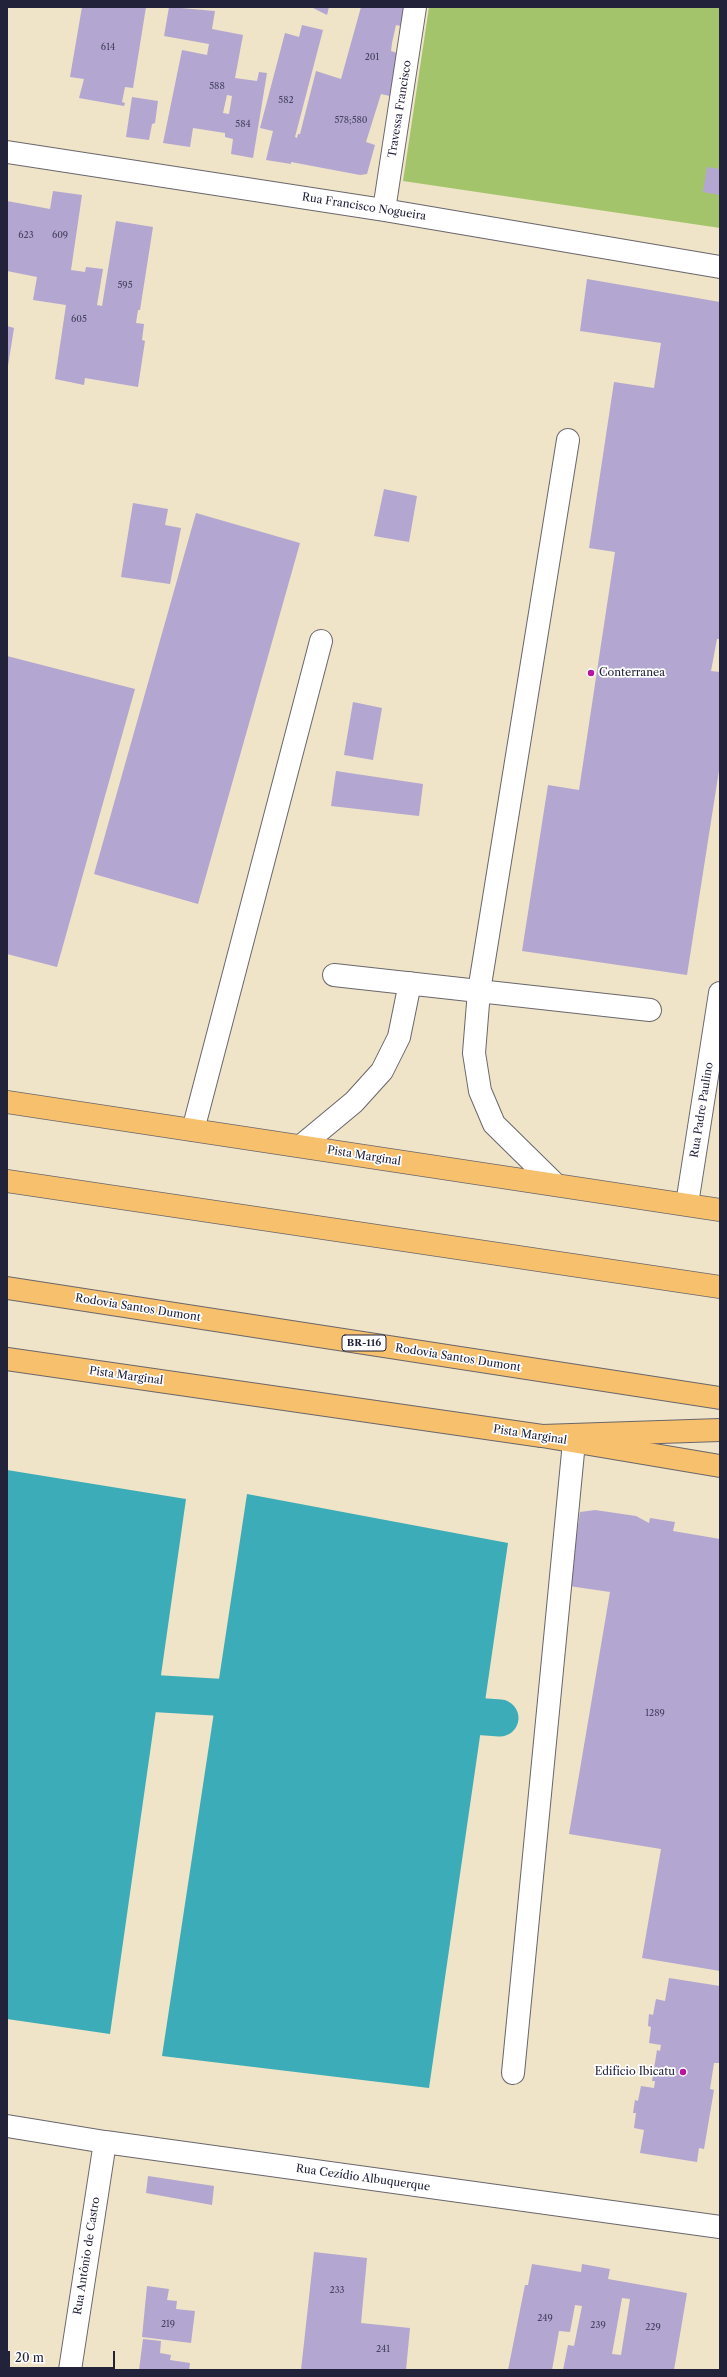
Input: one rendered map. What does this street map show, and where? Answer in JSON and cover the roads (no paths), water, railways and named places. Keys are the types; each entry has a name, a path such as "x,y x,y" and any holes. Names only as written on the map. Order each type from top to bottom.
{"main road":[{"name":"Pista Marginal","path":"7,1102 720,1210"},
{"path":"7,1181 720,1287"},
{"name":"Rodovia Santos Dumont","path":"7,1288 720,1398"},
{"name":"Pista Marginal","path":"7,1359 542,1436 720,1466"},
{"path":"542,1436 720,1430"}],"street":[{"name":"Travessa Francisco","path":"384,210 416,7"},
{"name":"Rua Francisco Nogueira","path":"7,152 384,210 720,266"},
{"path":"555,1184 494,1124 480,1091 474,1053 479,991 568,440"},
{"path":"193,1130 321,641"},
{"path":"334,975 650,1010"},
{"path":"301,1146 354,1102 382,1071 399,1037 410,983"},
{"name":"Rua Padre Paulino","path":"687,1204 720,993"},
{"path":"513,2073 574,1442"},
{"name":"Rua Cezídio Albuquerque","path":"7,2126 105,2142 720,2227"},
{"name":"Rua Antônio de Castro","path":"70,2370 105,2142"}],"water":[{"path":"7,1470 186,1499 110,2034 7,2019"},
{"path":"247,1494 508,1543 429,2088 162,2056"}],"waterway":[{"path":"7,1685 266,1700"},
{"path":"432,1713 500,1718"}],"place":[{"name":"Conterranea","path":"591,673"},
{"name":"Edifício Ibicatu","path":"683,2072"}]}
